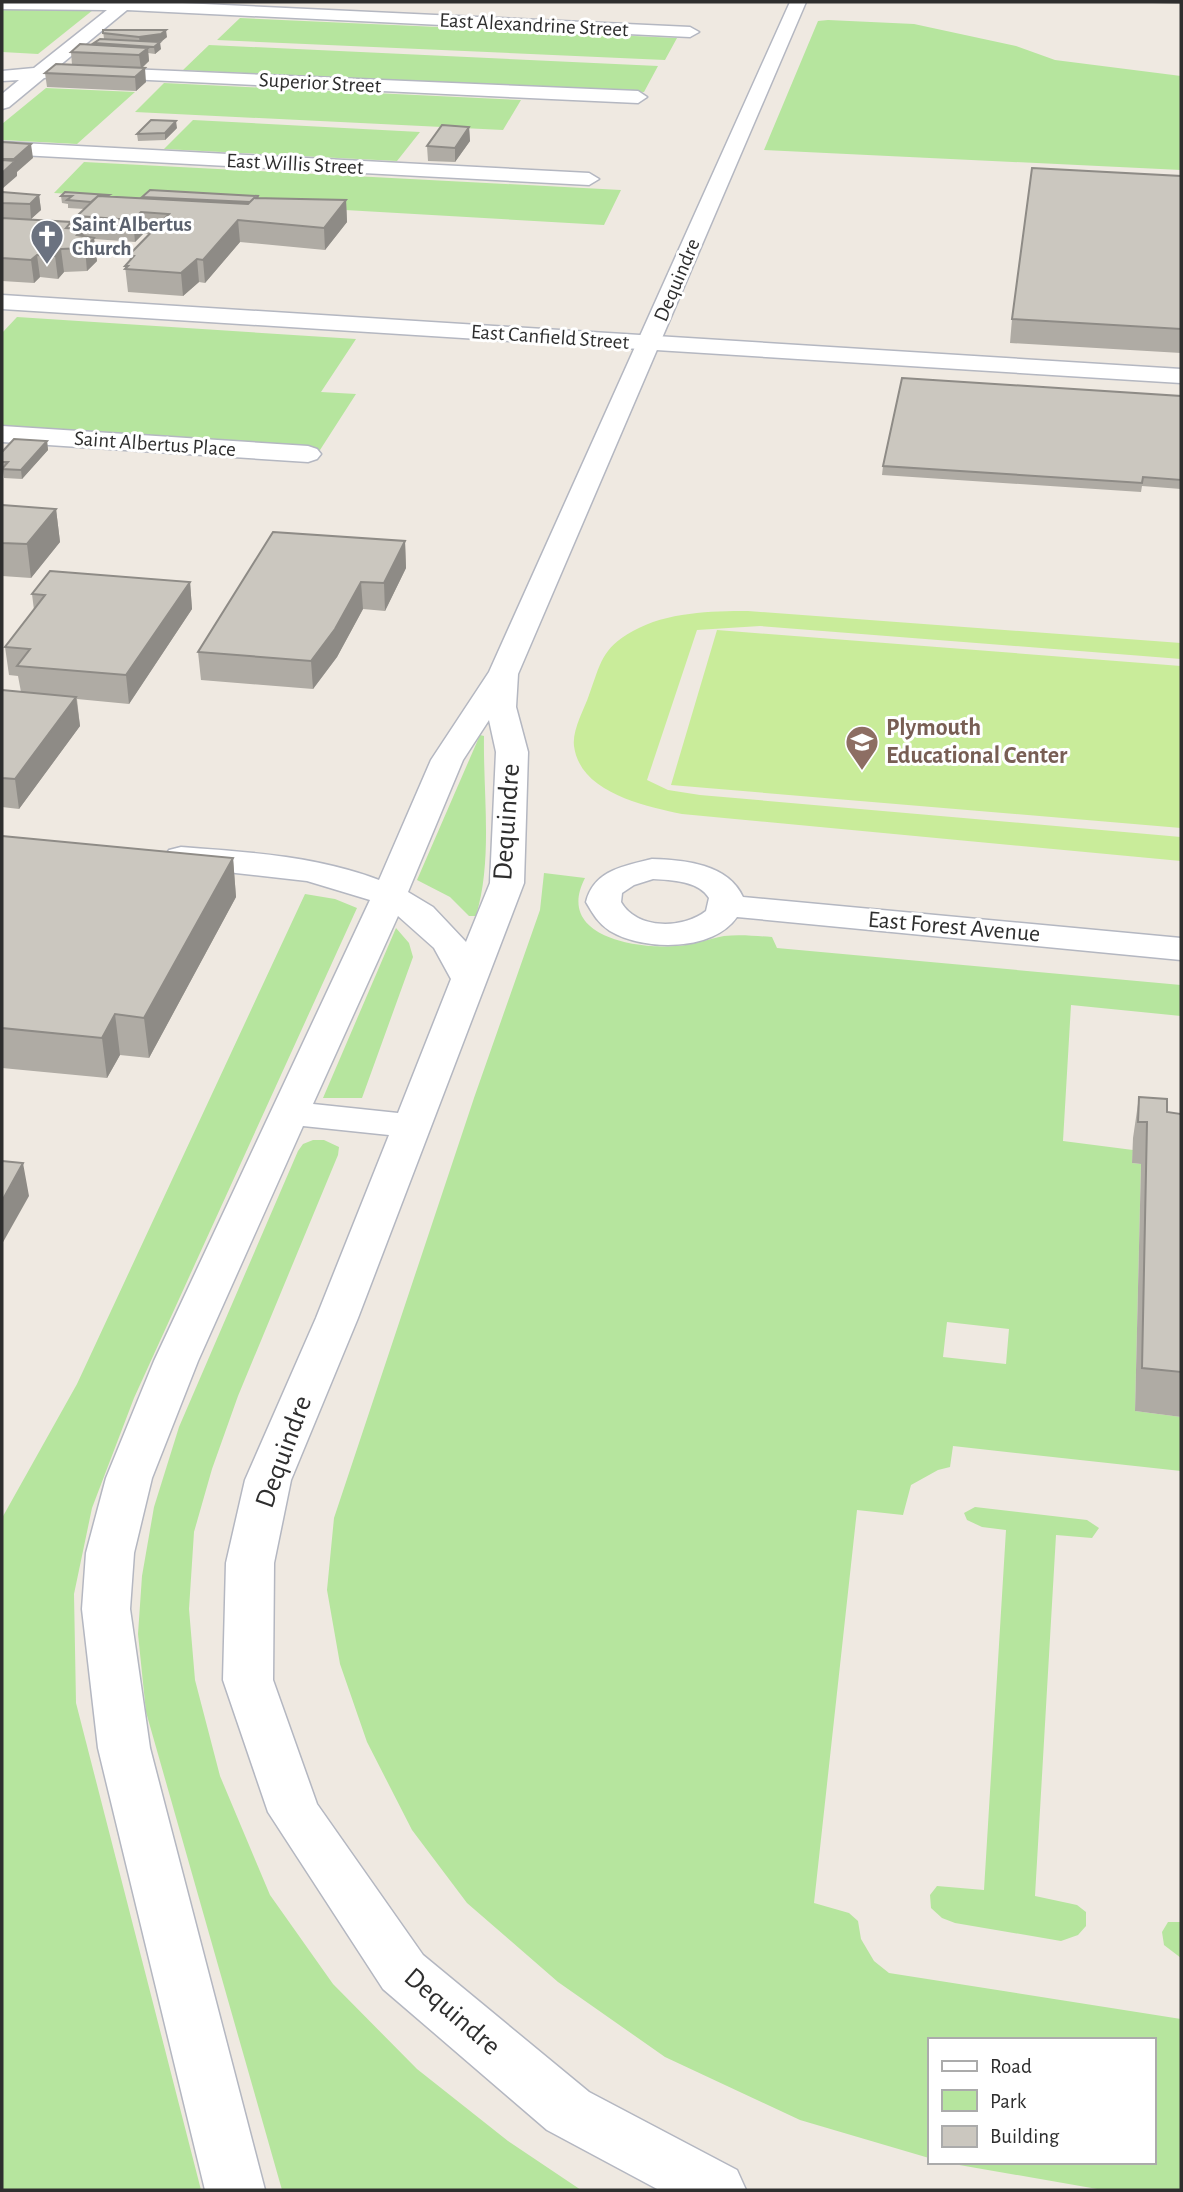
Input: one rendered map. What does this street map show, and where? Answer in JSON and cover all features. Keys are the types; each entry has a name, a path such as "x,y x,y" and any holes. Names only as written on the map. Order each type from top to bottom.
{"street":[{"name":"Dequindre","path":"235,2190 124,1748 106,1609 110,1553 129,1478 176,1361 390,894 447,760 504,672 798,2"},
{"name":"East Alexandrine Street","path":"2,4 125,4 690,32"},
{"path":"2,103 125,4"},
{"name":"Superior Street","path":"2,76 63,71 638,97"},
{"name":"East Willis Street","path":"2,148 589,179"},
{"name":"East Canfield Street","path":"2,302 1181,376"},
{"name":"Saint Albertus Place","path":"2,434 308,454"},
{"name":"Dequindre","path":"504,672 501,707 512,752 507,883 337,1318 268,1480 250,1563 248,1680 294,1812 403,1972 568,2111 716,2190"},
{"path":"148,853 292,869 347,879 390,894 436,925 460,956 470,980"},
{"name":"East Forest Avenue","path":"726,906 1181,948"},
{"path":"290,1113 413,1126"}],"green space":[{"path":"2,10 93,10 38,54 2,52"},
{"path":"240,18 677,38 665,60 217,40"},
{"path":"818,21 914,24 1016,46 1055,60 1181,76 1181,170 764,150"},
{"path":"209,45 658,66 644,92 183,70"},
{"path":"164,83 521,100 503,130 135,112"},
{"path":"46,88 135,92 77,144 2,140 2,124"},
{"path":"193,120 420,132 397,161 164,149"},
{"path":"84,162 621,190 604,225 54,193"},
{"path":"17,317 356,339 321,392 356,394 320,450 2,428 2,333"},
{"path":"748,611 1181,643 1181,659 760,626 697,630 647,780 668,790 700,795 1181,837 1181,861 682,814 650,807 616,795 588,775 579,762 574,746 575,733 600,665 614,644 646,625 675,616"},
{"path":"717,630 1181,666 1181,828 671,785"},
{"path":"480,735 484,736 486,850 476,916 469,916 450,897 417,880"},
{"path":"544,873 585,878 579,898 581,914 590,926 604,935 640,945 682,945 730,935 748,935 772,937 777,948 1181,985 1181,1016 1071,1005 1063,1141 1133,1150 1132,1163 1141,1164 1135,1411 1181,1417 1181,1471 953,1446 950,1467 938,1470 911,1485 903,1515 857,1510 814,1903 849,1913 858,1921 861,1939 874,1961 889,1973 1181,2019 1181,2190 1103,2190 954,2164 1155,2164 1155,2038 928,2038 928,2158 800,2120 665,2057 558,1982 467,1903 412,1830 367,1742 340,1664 327,1590 334,1518 474,1098 540,910","holes":["947,1322 1009,1329 1006,1364 943,1357"]},
{"path":"305,894 335,899 357,908 134,1398 92,1508 74,1594 76,1703 201,2190 2,2190 2,1518 77,1384"},
{"path":"396,928 409,943 413,957 362,1098 323,1098"},
{"path":"324,1140 339,1147 338,1155 238,1396 212,1469 194,1532 189,1609 195,1680 220,1776 270,1895 333,1984 417,2069 508,2141 581,2190 282,2190 146,1712 138,1634 142,1576 154,1507 179,1427 298,1151 303,1144"},
{"path":"975,1507 1087,1520 1099,1528 1092,1538 1056,1535 1035,1896 1077,1905 1086,1912 1086,1926 1078,1935 1061,1941 955,1923 942,1918 931,1908 930,1895 937,1886 984,1890 1006,1530 982,1527 967,1520 964,1513"},
{"path":"1168,1922 1181,1922 1181,1958 1164,1945 1162,1932"}],"building":[{"path":"103,30 166,30 161,34 139,37 103,33"},
{"path":"100,39 160,42 154,47 94,43"},
{"path":"80,44 148,48 139,55 71,52"},
{"path":"56,64 145,68 135,77 45,73"},
{"path":"151,120 176,121 165,133 137,134"},
{"path":"442,125 469,127 455,148 427,146"},
{"path":"2,142 31,144 14,159 2,159"},
{"path":"2,160 15,161 2,173"},
{"path":"1032,168 1181,176 1181,329 1012,319"},
{"path":"150,190 258,196 250,202 142,197"},
{"path":"2,192 39,195 30,204 2,203"},
{"path":"65,192 109,195 98,196 91,202 67,200 72,196 61,196"},
{"path":"98,196 248,204 254,198 346,200 324,228 238,220 203,260 197,259 181,273 125,269 134,256 129,255 169,214 141,212 133,220 77,216"},
{"path":"2,218 71,222 66,228 83,229 77,235 94,238 85,248 61,249 55,256 37,255 31,260 2,258"},
{"path":"902,378 1181,396 1181,480 1143,477 1142,483 883,466"},
{"path":"14,439 47,441 21,470 2,469 8,462 2,462 2,452"},
{"path":"2,505 56,509 27,544 2,543"},
{"path":"273,532 405,541 384,583 361,582 335,629 311,661 198,652"},
{"path":"50,571 190,582 126,675 17,666 30,649 5,647 45,595 32,594"},
{"path":"2,690 76,697 15,779 2,778"},
{"path":"2,836 233,858 144,1018 115,1014 102,1038 2,1028"},
{"path":"1139,1097 1167,1099 1167,1112 1181,1114 1181,1372 1142,1368 1147,1122 1138,1122"},
{"path":"2,1161 23,1163 2,1201"}],"place":[{"name":"Saint Albertus Church","path":"47,266"},
{"name":"Plymouth Educational Center","path":"862,772"}]}
